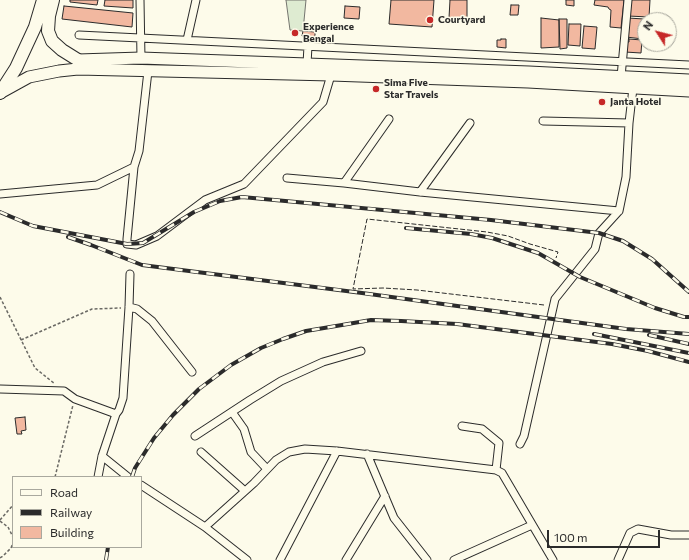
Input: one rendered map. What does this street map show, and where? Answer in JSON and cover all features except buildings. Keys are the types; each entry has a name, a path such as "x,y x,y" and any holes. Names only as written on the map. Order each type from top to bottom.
{"highway":[{"path":"0,93 35,27 43,0"},
{"path":"53,0 49,16 48,31 52,41 62,50 78,60"}],"main road":[{"path":"78,60 141,58 307,69 331,75 528,82 689,80"},
{"path":"0,93 29,77 78,69 148,71 307,69 529,72 621,82 633,88 689,91"}],"street":[{"path":"140,0 141,58"},
{"path":"187,40 196,0"},
{"path":"621,82 628,0"},
{"path":"79,35 689,65"},
{"path":"307,69 308,46"},
{"path":"148,71 139,151 134,167 127,239 127,244 136,245 157,236 205,200 244,184 323,102 331,75"},
{"path":"520,444 524,436 555,299 595,249 599,233 619,211 626,177 629,123 633,88"},
{"path":"344,183 389,119"},
{"path":"543,121 629,123"},
{"path":"420,192 470,124"},
{"path":"0,194 97,185 134,167"},
{"path":"288,178 619,211"},
{"path":"98,476 102,456 123,398 130,274"},
{"path":"129,307 137,309 152,321 192,372"},
{"path":"195,436 281,381 323,362 361,351"},
{"path":"0,389 64,391 75,399 116,414"},
{"path":"232,412 244,429 251,452 267,469"},
{"path":"462,426 482,429 499,443 496,470"},
{"path":"205,527 245,491 276,460 289,452 305,449 337,451 496,470 502,473 553,560"},
{"path":"280,560 337,451"},
{"path":"200,452 245,491"},
{"path":"367,454 394,518 427,560"},
{"path":"102,456 127,476"},
{"path":"142,487 205,527 247,560"},
{"path":"346,560 385,496"},
{"path":"454,560 532,525"},
{"path":"618,560 630,532 638,529 671,535 689,536"}],"path":[{"path":"0,297 35,368 64,391"},
{"path":"21,340 92,309 129,307"},
{"path":"55,476 75,399"},
{"path":"12,506 0,521 8,527 12,535"},
{"path":"0,558 12,546"}],"green space":[{"path":"286,0 306,0 303,31 290,30"}],"railway":[{"path":"0,212 33,226 127,244 143,243 194,212 220,201 242,197 491,220 599,233 623,241 652,259 689,292"},
{"path":"406,228 471,234 492,238 538,253 580,277 655,308 684,317 689,317"},
{"path":"68,237 142,265 626,329 689,334"},
{"path":"132,476 135,468 154,438 173,415 199,389 231,365 261,348 306,331 371,320 457,324 612,344 648,351 689,362"},
{"path":"594,334 689,353"},
{"path":"649,335 689,344"},
{"path":"106,560 108,548"}],"fence":[{"path":"544,305 417,290 383,288 353,289 367,219 487,232 508,236 558,252 556,258"}],"place":[{"name":"Courtyard","path":"430,20"},
{"name":"Experience Bengal","path":"295,33"},
{"name":"Sima Five Star Travels","path":"376,89"},
{"name":"Janta Hotel","path":"602,102"}]}
